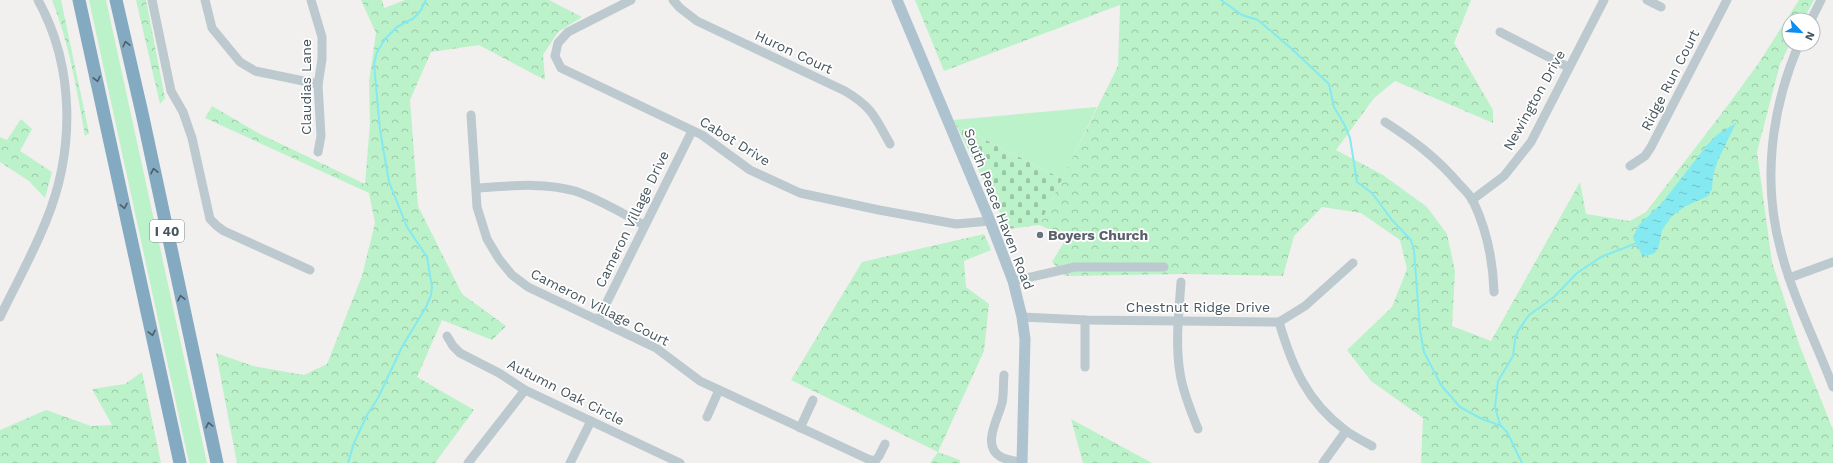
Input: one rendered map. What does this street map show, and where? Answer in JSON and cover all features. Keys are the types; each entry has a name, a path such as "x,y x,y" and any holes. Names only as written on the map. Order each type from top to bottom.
{"highway":[{"name":"I 40","path":"79,0 180,463"},
{"name":"I 40","path":"116,0 144,120 217,463"}],"main road":[{"name":"South Peace Haven Road","path":"897,0 990,221 1013,281 1022,317 1025,339 1022,463"}],"street":[{"path":"0,317 46,221 62,171 68,117 63,66 48,18 38,0"},
{"path":"152,0 171,91 183,112 192,138 210,219 224,231 310,270"},
{"path":"205,0 212,28 240,62 255,71 318,84"},
{"name":"Claudias Lane","path":"311,0 322,37 322,59 318,84 321,136 318,152"},
{"name":"Cabot Drive","path":"630,0 568,32 558,42 555,56 561,68 702,135 750,170 800,193 940,222 956,224 990,221"},
{"name":"Huron Court","path":"673,0 696,21 845,91 861,100 872,112 890,144"},
{"name":"Newington Drive","path":"1472,200 1504,176 1531,142 1568,67 1604,0"},
{"path":"1647,0 1661,7"},
{"name":"Ridge Run Court","path":"1630,166 1645,156 1651,147 1727,0"},
{"path":"1815,12 1821,0"},
{"path":"1500,32 1568,67"},
{"path":"1795,52 1790,64 1778,104 1772,146 1772,213 1789,278 1832,381"},
{"name":"Cameron Village Court","path":"471,115 477,207 487,239 498,259 512,275 543,296 656,348 700,382 800,428 875,460 879,456 885,444"},
{"path":"1384,122 1409,138 1440,162 1472,200 1490,249 1493,264 1494,292"},
{"name":"Cameron Village Drive","path":"598,320 692,131"},
{"path":"476,188 528,185 574,191 592,198 644,225"},
{"name":"Chestnut Ridge Drive","path":"1022,317 1085,320 1279,322 1305,306 1353,262"},
{"path":"1789,278 1833,262"},
{"path":"1013,281 1075,267 1164,267"},
{"path":"1180,282 1178,321 1178,353 1180,374 1198,429"},
{"path":"1085,320 1085,367"},
{"path":"1279,322 1289,355 1300,379 1319,404 1346,430 1372,446"},
{"name":"Autumn Oak Circle","path":"447,336 453,346 460,353 525,390 680,463"},
{"path":"1004,375 1003,401 992,434 992,444 995,452 1002,457 1022,463"},
{"path":"468,463 525,390"},
{"path":"707,418 719,390"},
{"path":"800,428 813,400"},
{"path":"570,463 590,421"},
{"path":"1323,463 1346,430"}],"green space":[{"path":"52,0 61,0 89,133 85,136 76,84 68,50"},
{"path":"89,0 106,0 207,463 189,463"},
{"path":"136,0 146,0 165,98 160,104"},
{"path":"361,0 382,0 384,8 405,0 549,0 582,17 558,32 543,55 545,80 479,45 431,52 410,100 418,206 462,294 506,326 492,340 442,320 417,377 474,410 435,463 237,463 216,353 253,366 304,375 327,364 362,276 375,223 369,193 205,118 212,106 260,134 365,184 370,123 369,81 376,33"},
{"path":"915,0 1471,0 1454,43 1493,110 1493,123 1395,81 1374,98 1336,150 1383,175 1427,207 1447,234 1455,271 1452,326 1491,341 1580,182 1586,214 1630,221 1646,212 1725,109 1758,64 1781,28 1781,52 1786,52 1780,64 1757,152 1772,262 1799,344 1833,430 1833,463 1421,463 1423,418 1371,381 1347,350 1392,307 1407,269 1400,240 1361,213 1322,207 1294,236 1283,276 1184,274 1065,276 1052,262 1067,237 1039,225 1118,66 1120,5 944,71"},
{"path":"1799,0 1814,0 1807,12 1791,12"},
{"path":"1097,107 1062,179 956,125 953,120"},
{"path":"21,119 32,129 20,151 52,172 45,198 29,181 0,162 0,137 7,140"},
{"path":"956,125 1062,179 1039,225 1008,229"},
{"path":"984,234 991,250 964,261 966,287 989,304 984,351 938,452 791,380 862,262"},
{"path":"142,372 161,463 0,463 0,430 46,410 91,426 112,425 92,389 125,384"},
{"path":"1071,419 1152,463 1083,463"},
{"path":"938,452 960,460 960,463 930,463"}],"water":[{"path":"1736,123 1718,160 1713,175 1712,189 1708,196 1684,207 1671,217 1662,230 1659,246 1655,253 1643,257 1633,238 1638,226 1662,203 1707,145 1718,134"}],"waterway":[{"path":"348,463 354,443 367,415 378,398 402,347 426,307 431,295 432,287 427,257 407,227 389,182 380,130 374,64 377,52 385,39 397,27 414,18 421,10 426,0"},
{"path":"1221,0 1242,15 1258,20 1292,49 1329,84 1334,107 1350,138 1357,182 1372,193 1392,220 1411,240 1414,250 1420,330 1424,352 1441,385 1460,407 1480,418 1501,426 1507,432 1522,463"},
{"path":"1500,425 1495,407 1498,381 1513,356 1518,331 1529,315 1553,298 1577,273 1601,257 1637,243"}],"place":[{"name":"Boyers Church","path":"1040,235"}]}
